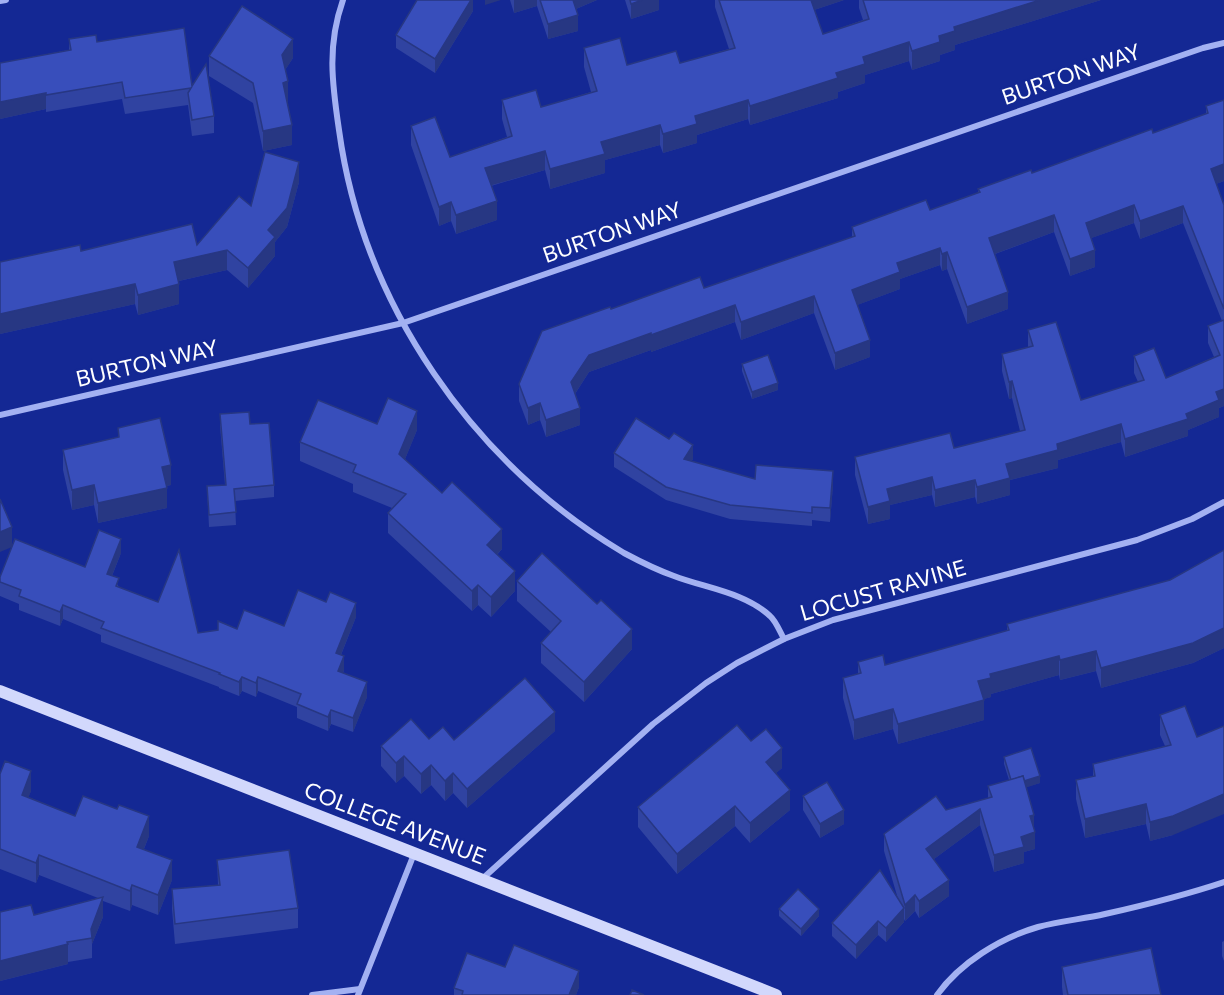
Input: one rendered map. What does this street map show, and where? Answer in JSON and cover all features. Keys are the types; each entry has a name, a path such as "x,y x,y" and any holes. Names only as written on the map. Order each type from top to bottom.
{"street":[{"path":"0,1 6,0"},
{"path":"343,0 336,19 331,52 333,88 342,152 357,213 378,272 403,323 445,390 485,439 529,483 578,523 626,554 673,576 750,603 771,616 784,639"},
{"name":"BURTON WAY","path":"0,415 403,323 1180,56 1224,43"},
{"name":"LOCUST RAVINE","path":"482,880 653,724 706,683 737,663 784,639 833,620 1137,540 1192,519 1224,502"},
{"name":"COLLEGE AVENUE","path":"0,691 776,995"},
{"path":"312,995 359,992 414,853"},
{"path":"937,995 969,963 1001,942 1037,927 1169,899 1224,882"}],"building":[{"path":"417,0 471,0 435,59 396,35"},
{"path":"540,0 573,0 578,15 548,24"},
{"path":"630,0 642,0 631,4"},
{"path":"719,0 811,0 823,34 869,19 863,0 1040,0 954,27 955,31 939,36 940,42 912,51 909,42 863,57 865,64 836,73 838,78 750,106 748,100 695,116 697,124 663,134 660,125 601,142 605,154 550,169 545,151 485,168 497,201 456,215 451,202 439,207 411,126 435,117 450,157 512,136 502,100 536,90 541,107 597,91 584,48 620,38 627,65 676,51 680,63 735,48"},
{"path":"242,6 293,39 282,55 288,81 283,83 292,125 263,131 253,83 209,56"},
{"path":"184,28 192,86 206,64 214,116 192,120 188,93 191,88 125,98 122,82 0,102 0,63 71,50 69,39 96,35 97,42"},
{"path":"1224,100 1224,164 1211,169 1224,205 1224,309 1183,206 1140,221 1134,205 1086,223 1095,250 1070,259 1054,215 989,238 1008,292 967,307 947,252 942,254 940,248 897,263 900,272 852,290 870,340 835,353 814,296 741,322 735,305 589,355 571,382 580,408 546,420 540,403 528,408 519,384 542,331 700,277 704,288 855,236 852,227 926,200 930,210 980,192 978,189 1031,170 1032,173 1152,129 1153,133 1208,113 1206,106"},
{"path":"265,152 299,162 287,208 268,230 275,237 248,268 227,250 174,262 179,284 138,295 135,284 0,314 0,262 80,245 81,251 192,224 197,245 239,196 251,206"},
{"path":"1224,320 1224,389 1216,392 1219,400 1186,414 1188,419 1125,439 1121,424 1057,444 1058,450 1006,464 1010,478 977,487 975,480 935,490 932,477 887,489 890,501 868,507 855,457 950,433 954,448 1025,430 1002,354 1033,346 1028,330 1056,322 1081,400 1144,380 1134,356 1154,348 1166,378 1220,355 1208,326"},
{"path":"768,355 778,383 752,392 742,364"},
{"path":"388,398 417,411 399,454 442,493 452,482 502,529 487,545 515,571 491,597 478,585 472,591 388,513 406,494 353,472 356,465 300,442 318,400 377,424"},
{"path":"249,412 250,424 269,423 274,485 234,489 236,512 209,515 207,486 226,485 220,414"},
{"path":"160,418 171,465 162,467 167,488 98,503 94,485 72,490 63,450 119,437 118,428"},
{"path":"636,418 669,439 674,433 693,445 684,459 755,479 756,465 833,471 830,508 812,507 812,513 730,505 666,487 614,453"},
{"path":"0,499 12,527 0,532"},
{"path":"99,530 121,539 107,574 119,578 116,586 158,602 179,550 198,633 218,630 218,621 237,629 244,610 284,626 298,590 326,602 330,592 356,603 336,653 344,656 338,671 367,682 353,718 331,710 328,717 297,704 301,694 258,677 256,683 242,677 239,682 101,628 104,622 63,605 60,612 19,596 21,590 0,582 15,539 85,567"},
{"path":"1224,550 1224,628 1193,643 1101,668 1096,651 1060,660 1059,656 990,674 991,678 978,681 984,700 898,724 893,709 854,720 843,678 861,673 858,662 883,655 885,665 1009,630 1007,624 1170,580"},
{"path":"542,553 597,604 601,600 632,629 584,682 541,643 561,621 517,581"},
{"path":"525,678 555,712 467,789 453,773 445,781 431,765 421,774 404,756 396,763 381,746 411,719 429,739 443,727 454,740"},
{"path":"1185,706 1197,737 1224,726 1224,794 1173,816 1150,822 1146,804 1085,819 1076,780 1095,776 1093,764 1171,745 1160,715"},
{"path":"737,725 751,741 766,729 782,748 766,762 790,790 750,823 735,806 677,854 638,807"},
{"path":"1031,748 1040,776 1024,781 1023,776 1011,780 1004,757"},
{"path":"5,761 31,771 22,795 75,816 83,796 117,809 119,805 149,816 137,847 172,860 158,895 132,885 130,891 39,855 36,863 0,849 0,774"},
{"path":"1023,776 1034,815 1030,816 1035,832 1021,837 1024,847 994,855 980,809 926,849 949,880 919,901 915,895 905,905 884,834 936,796 946,810 992,797 988,786"},
{"path":"827,782 844,810 820,824 803,796"},
{"path":"289,850 298,908 175,924 172,889 220,885 217,860"},
{"path":"880,870 904,908 886,928 878,921 856,945 832,923"},
{"path":"798,889 819,909 801,929 779,909"},
{"path":"103,897 91,929 92,938 67,942 68,944 0,961 0,912 31,905 34,915"},
{"path":"514,945 579,971 569,995 462,995 463,991 454,988 467,953 505,967"},
{"path":"1151,948 1161,995 1068,995 1062,967"},
{"path":"632,990 644,995 630,995"}]}
